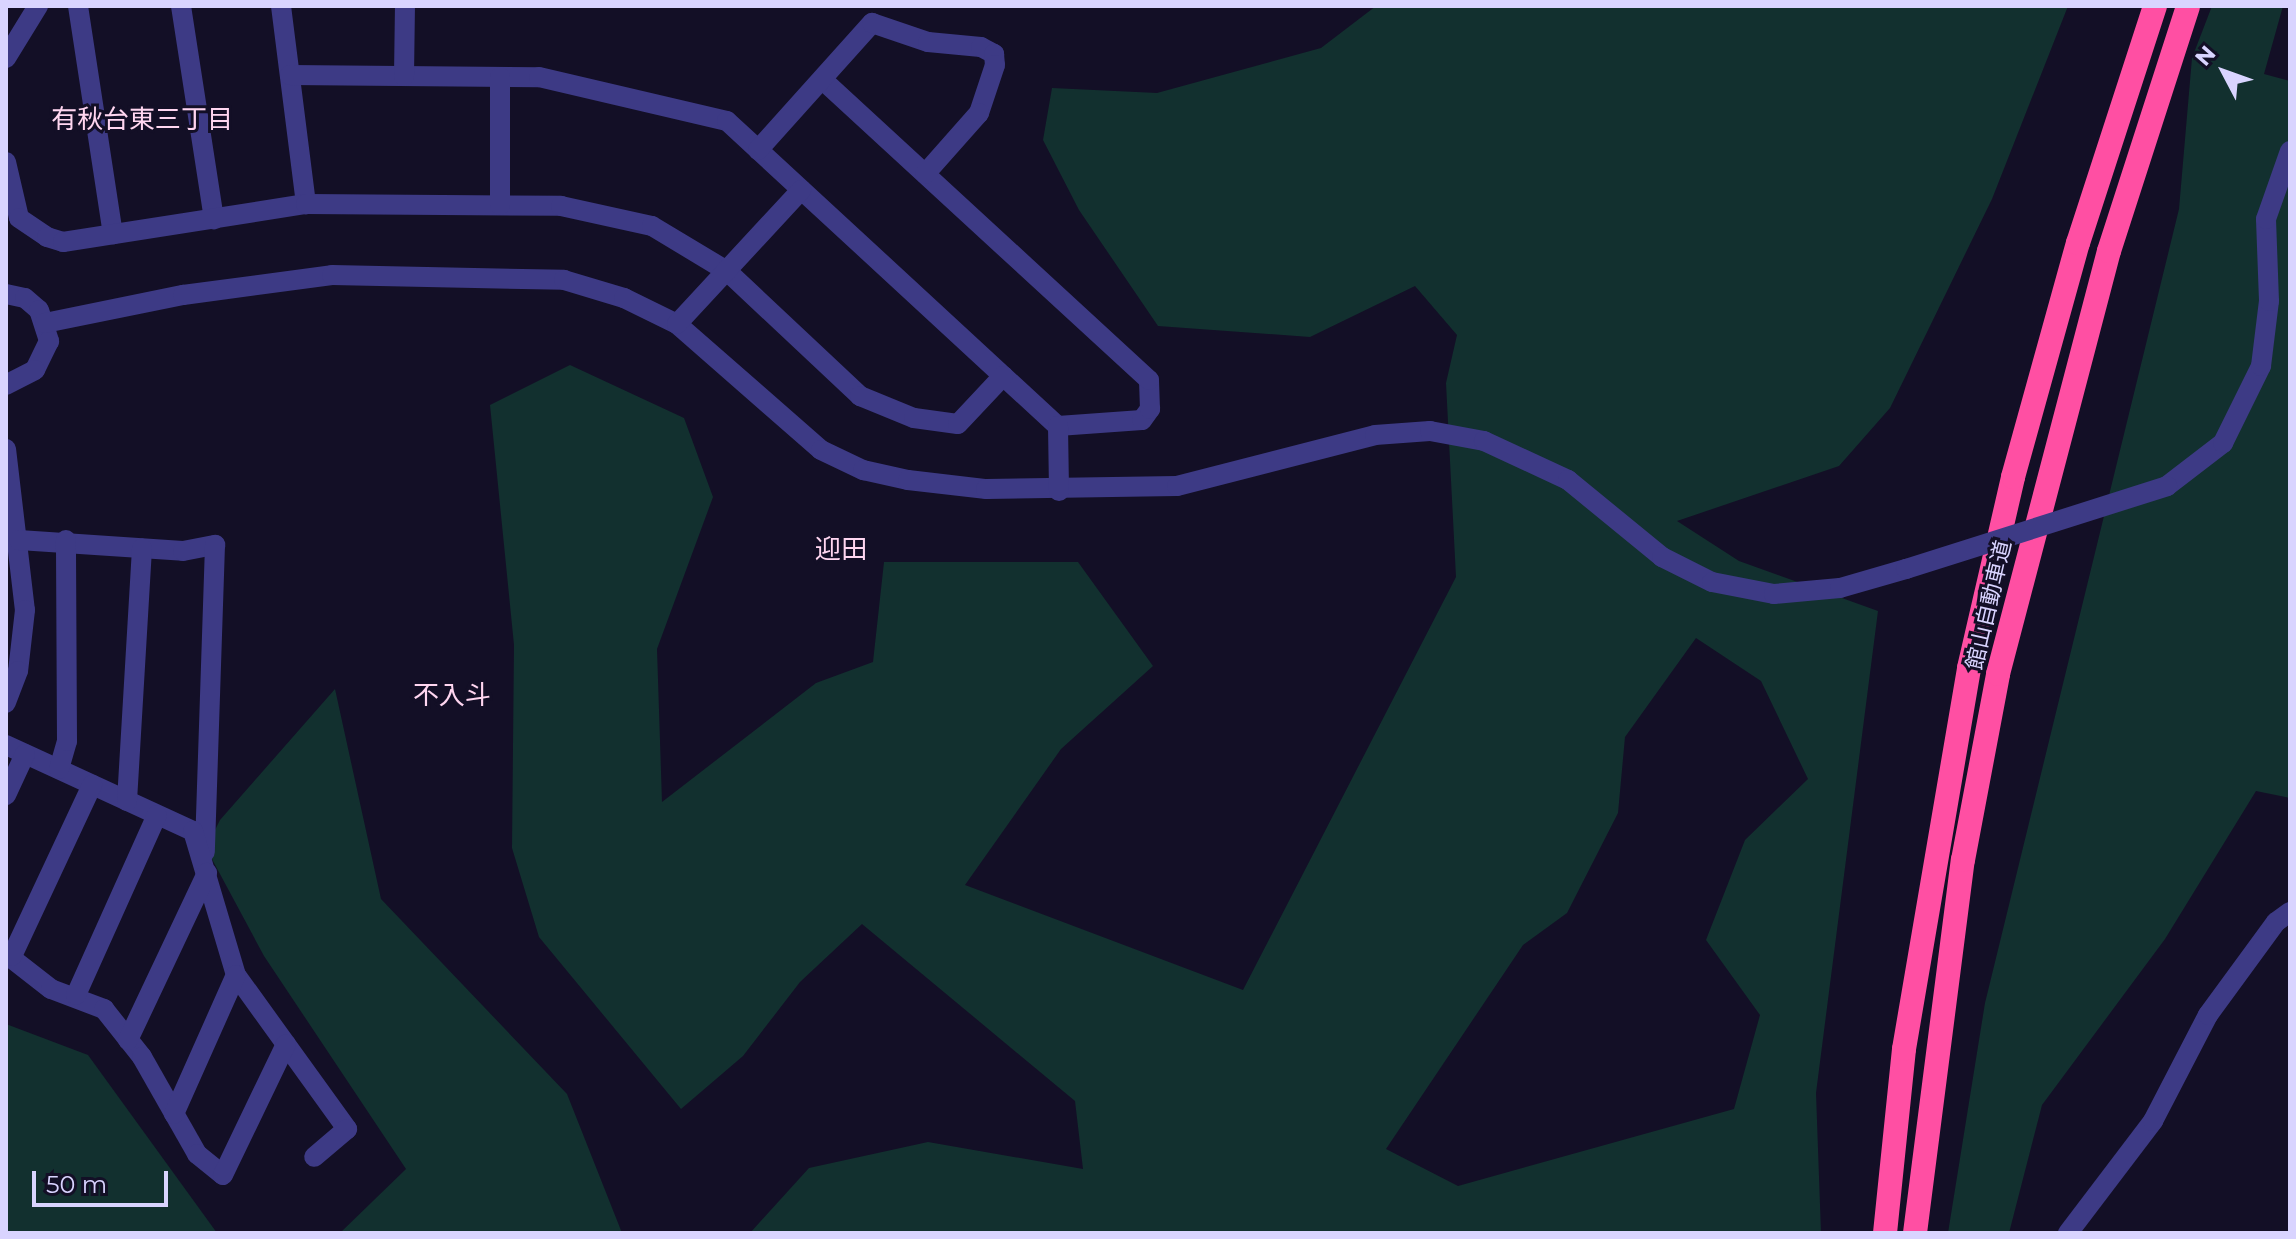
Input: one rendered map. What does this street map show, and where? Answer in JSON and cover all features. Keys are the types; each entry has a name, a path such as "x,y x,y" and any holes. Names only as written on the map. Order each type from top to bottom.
{"highway":[{"name":"館山自動車道","path":"1885,1233 1904,1049 1969,668 2013,477 2078,243 2155,6"},
{"name":"館山自動車道","path":"1915,1233 1961,875 1998,674 2109,251 2188,6"}],"street":[{"path":"6,58 38,6"},
{"path":"78,6 113,234"},
{"path":"181,6 214,219"},
{"path":"281,6 306,204"},
{"path":"404,76 405,6"},
{"path":"758,150 872,23 928,42 981,47 994,54 995,65 979,113 925,174"},
{"path":"290,75 539,77 727,121 1058,426 1142,420 1150,409 1149,380 822,79"},
{"path":"500,77 500,205"},
{"path":"45,323 183,295 332,275 564,280 624,298 677,324 821,450 863,470 986,489 1059,491 1177,486 1375,435 1430,431 1484,441 1568,480 1662,557 1712,582 1774,594 1840,588 2167,486 2223,443 2261,366 2269,301 2266,219 2289,156"},
{"path":"6,162 19,218 47,237 63,242 306,204 561,206 652,226 727,271 860,396 914,418 958,424 1003,376"},
{"path":"677,324 801,190"},
{"path":"6,294 25,298 45,323 49,341 35,370 6,385"},
{"path":"1058,426 1059,491"},
{"path":"6,449 19,540 24,631 18,671 6,703"},
{"path":"19,540 66,540 183,551 215,545 206,868 128,1040"},
{"path":"59,769 67,741 66,540"},
{"path":"127,801 142,548"},
{"path":"6,795 15,750 193,831 236,975 347,1129 314,1157"},
{"path":"92,785 9,955 51,989 76,995 104,1009 128,1040 197,1154 223,1175 286,1044"},
{"path":"76,995 157,815"},
{"path":"2068,1233 2153,1121 2208,1015 2276,922 2290,912"},
{"path":"174,1114 236,975"}],"green space":[{"path":"1376,6 2068,6 1992,199 1890,408 1839,466 1677,521 1739,561 1878,611 1816,1093 1821,1233 750,1233 809,1168 928,1142 1083,1169 1075,1101 862,924 800,982 743,1056 681,1109 539,937 512,848 514,645 490,405 570,365 684,418 713,497 657,649 662,802 816,683 873,662 884,562 1078,562 1153,666 1061,749 965,885 1243,990 1456,577 1446,383 1457,335 1415,286 1310,337 1158,326 1079,210 1043,140 1052,88 1157,93 1321,48","holes":["1696,638 1761,681 1808,779 1745,840 1706,940 1760,1015 1734,1109 1458,1186 1386,1149 1523,945 1567,913 1618,813 1625,737"]},
{"path":"2212,6 2283,6 2264,74 2290,81 2290,798 2256,791 2165,939 2042,1105 2009,1233 1948,1233 1985,1003 2179,209 2192,58"},
{"path":"335,689 381,899 567,1094 622,1233 340,1233 406,1169 264,956 206,848 220,820"},
{"path":"6,1024 88,1055 217,1233 6,1233"}],"district":[{"name":"有秋台東三丁目","path":"142,120"},
{"name":"迎田","path":"841,550"},
{"name":"不入斗","path":"452,696"}]}
